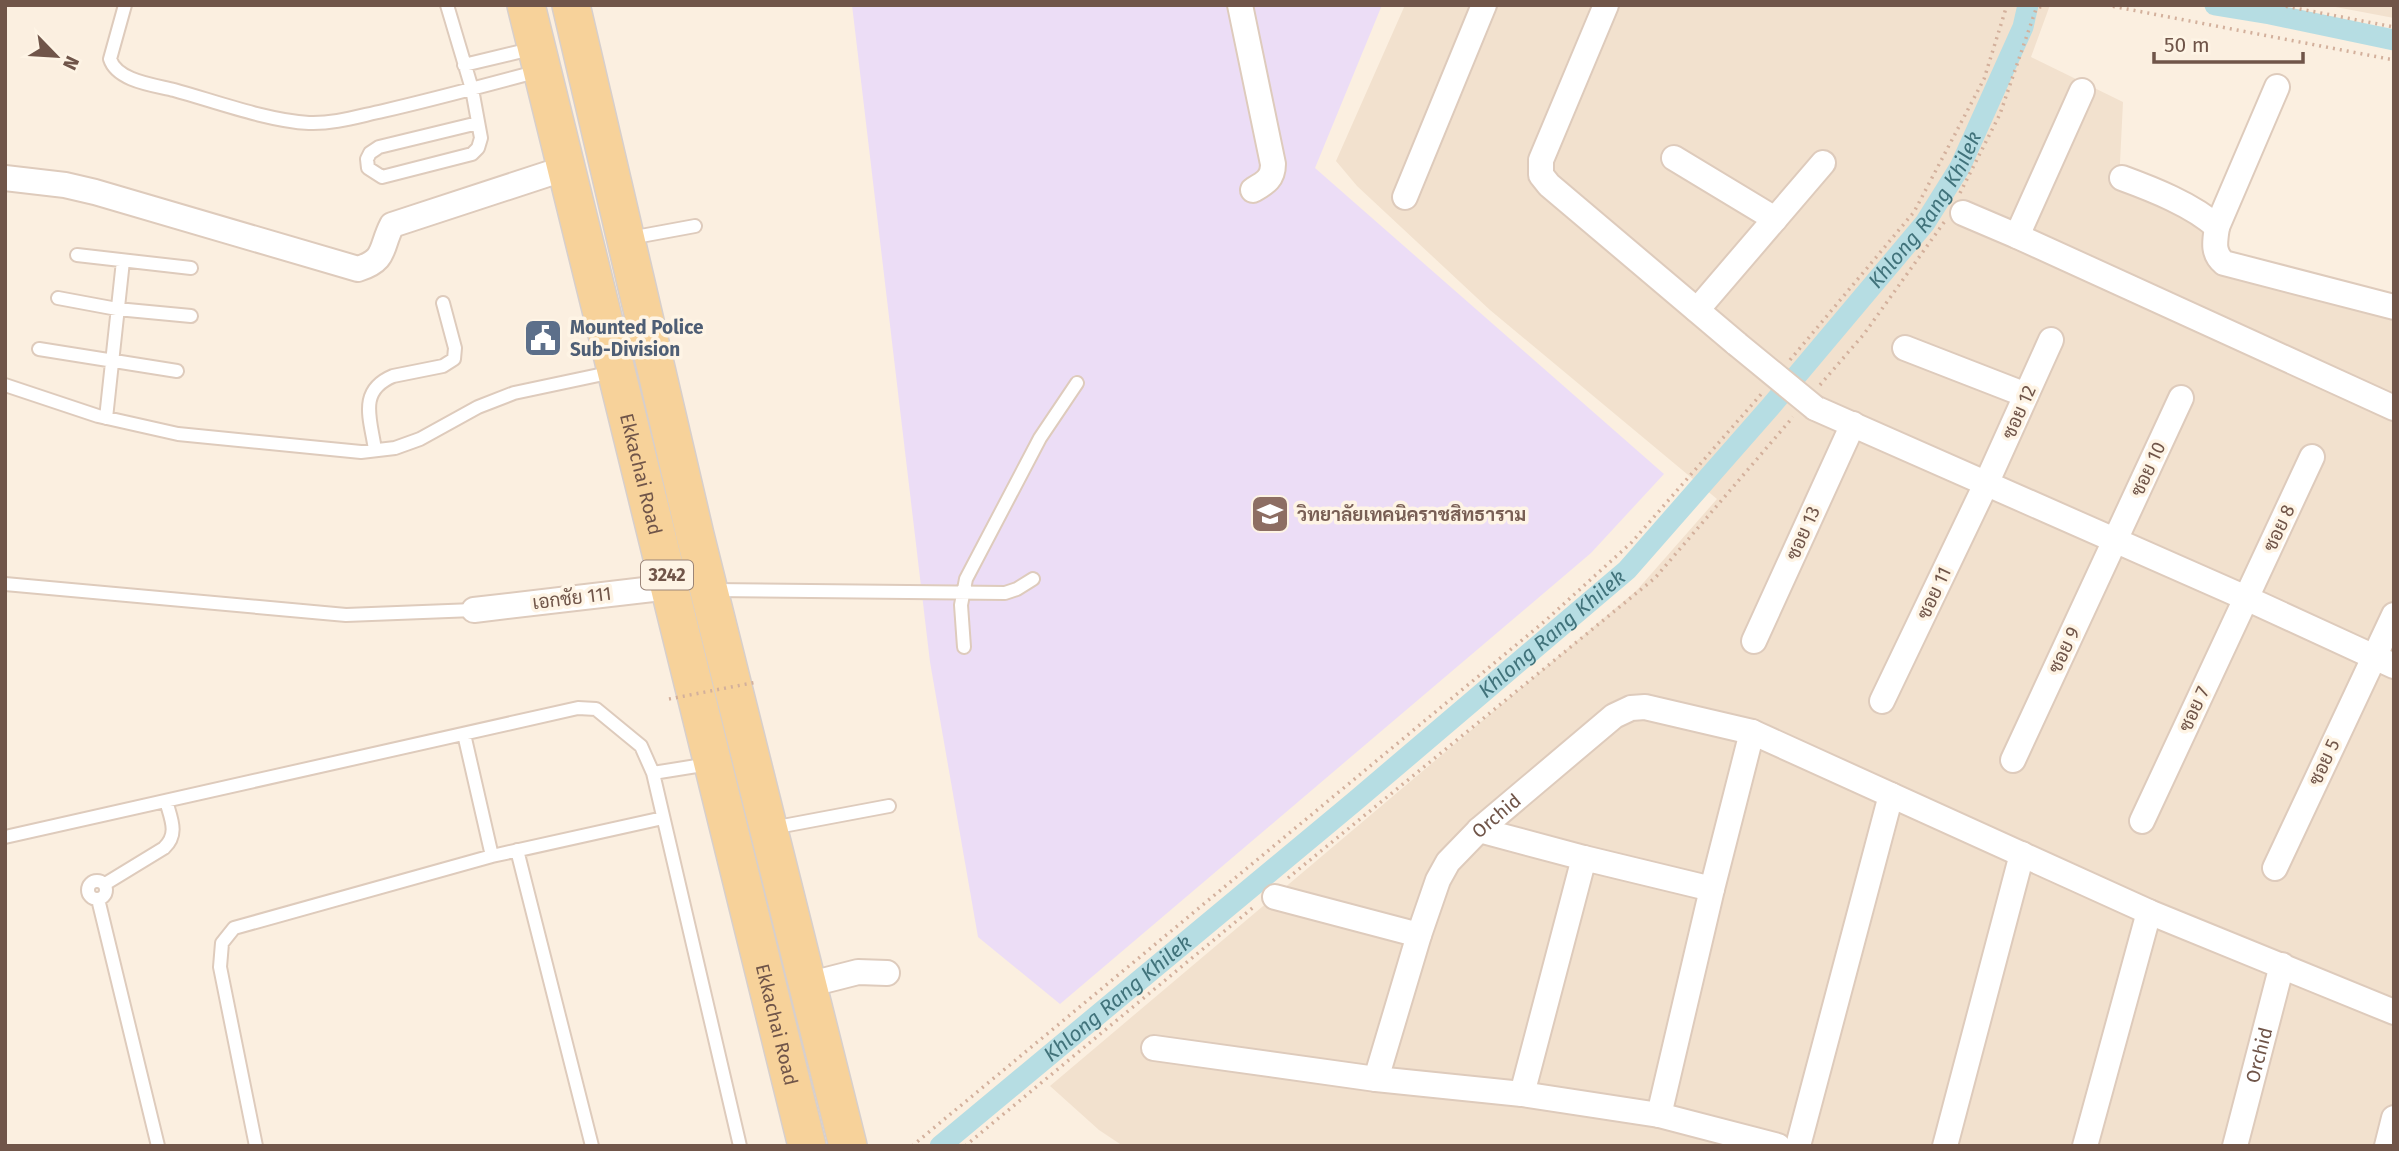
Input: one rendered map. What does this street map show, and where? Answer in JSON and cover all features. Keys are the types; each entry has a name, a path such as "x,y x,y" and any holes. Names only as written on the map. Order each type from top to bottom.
{"main road":[{"name":"Ekkachai Road","path":"526,5 712,764 789,990 848,1146"},
{"name":"Ekkachai Road","path":"572,5 708,589 768,829 807,1146"}],"street":[{"path":"1240,5 1273,164 1273,173 1269,180 1253,190"},
{"path":"1405,197 1484,5"},
{"path":"1606,5 1541,160 1541,175 1549,185 1737,344 1811,401 1853,424 2384,662"},
{"path":"2277,87 2217,227 2214,246 2217,257 2224,263 2394,307"},
{"path":"2018,236 2082,91"},
{"path":"1674,158 1775,219"},
{"path":"1697,310 1823,163"},
{"path":"5,178 95,192 358,269 372,265 382,255 385,237 391,225 566,168"},
{"path":"2122,178 2150,188 2207,218 2217,227"},
{"path":"1956,209 2394,408"},
{"name":"ซอย 12","path":"1986,484 2051,340"},
{"path":"1905,348 2026,395"},
{"name":"ซอย 10","path":"2115,540 2182,398"},
{"name":"ซอย 13","path":"1754,641 1853,424"},
{"name":"ซอย 8","path":"2246,598 2312,457"},
{"name":"ซอย 11","path":"1882,701 1986,484"},
{"name":"ซอย 9","path":"2013,760 2115,540"},
{"name":"เอกชัย 111","path":"474,610 670,587"},
{"name":"ซอย 7","path":"2142,821 2246,598"},
{"name":"ซอย 5","path":"2275,867 2384,662 2394,615"},
{"name":"Orchid","path":"1376,1079 1419,935 1438,880 1448,862 1479,830 1614,716 1631,708 1645,706 1752,732 2149,912 2394,1012"},
{"path":"1659,1115 1752,732"},
{"path":"1798,1146 1891,795"},
{"path":"1479,830 1712,889"},
{"path":"1945,1146 2022,854"},
{"path":"1522,1094 1584,858"},
{"path":"1272,894 1419,935"},
{"path":"2085,1146 2149,912"},
{"name":"Orchid","path":"2235,1146 2282,965"},
{"path":"789,990 858,972 887,973"},
{"path":"1154,1048 1376,1079 1522,1094 1659,1115 1779,1146"},
{"path":"2387,1146 2394,1118"}],"lane":[{"path":"125,5 110,59 119,73 149,84 288,121 340,121 472,89 540,59"},
{"path":"447,5 472,89 481,138 478,148 472,154 382,177 368,168 367,159 379,147 478,123"},
{"path":"464,65 540,59"},
{"path":"626,239 695,226"},
{"path":"76,255 191,268"},
{"path":"106,418 122,261"},
{"path":"58,298 117,309 191,316"},
{"path":"376,450 368,400 375,389 393,376 443,366 454,359 455,348 443,303"},
{"path":"38,349 177,371"},
{"path":"5,385 106,418 178,434 360,452 395,448 420,439 478,407 514,393 617,371"},
{"path":"964,647 961,605 966,579 1040,438 1077,383"},
{"path":"708,589 1005,593 1033,579"},
{"path":"5,584 346,615 474,610"},
{"path":"5,837 578,708 596,709 641,746 653,773 740,1146"},
{"path":"464,734 492,856"},
{"path":"653,773 712,764"},
{"path":"158,1146 98,899 106,894 105,884 172,841 174,833 166,801"},
{"path":"768,829 889,806"},
{"path":"256,1146 220,967 222,943 234,928 492,856 663,818"},
{"path":"517,850 592,1146"}],"path":[{"path":"1790,360 1914,212 1984,79 2007,5"},
{"path":"965,1146 1655,579 1811,401 1956,209 2000,114 2036,9 2044,5"},
{"path":"2106,5 2394,60"},
{"path":"2279,5 2394,27"},
{"path":"912,1146 1545,621 1632,542 1763,392"},
{"path":"669,699 757,682"}],"shaded area":[{"name":"วิทยาลัยเทคนิคราชสิทธาราม","path":"852,5 1382,5 1315,168 1664,474 1591,553 1060,1004 978,937 930,662"},
{"path":"1405,5 2050,5 2031,57 2123,102 2119,183 2210,229 2209,252 2394,311 2394,1146 1123,1146 1099,1130 1050,1086 1637,590 1717,499 1490,310 1357,186 1336,161"},
{"path":"2325,5 2394,5 2394,18"}],"waterway":[{"name":"Khlong Rang Khilek","path":"940,1146 1354,802 1627,570 1771,406 1925,223 1960,167 2023,27 2028,5"},
{"path":"2215,5 2394,40"}],"place":[{"name":"Mounted Police Sub-Division","path":"543,338"},
{"name":"วิทยาลัยเทคนิคราชสิทธาราม","path":"1270,514"}]}
